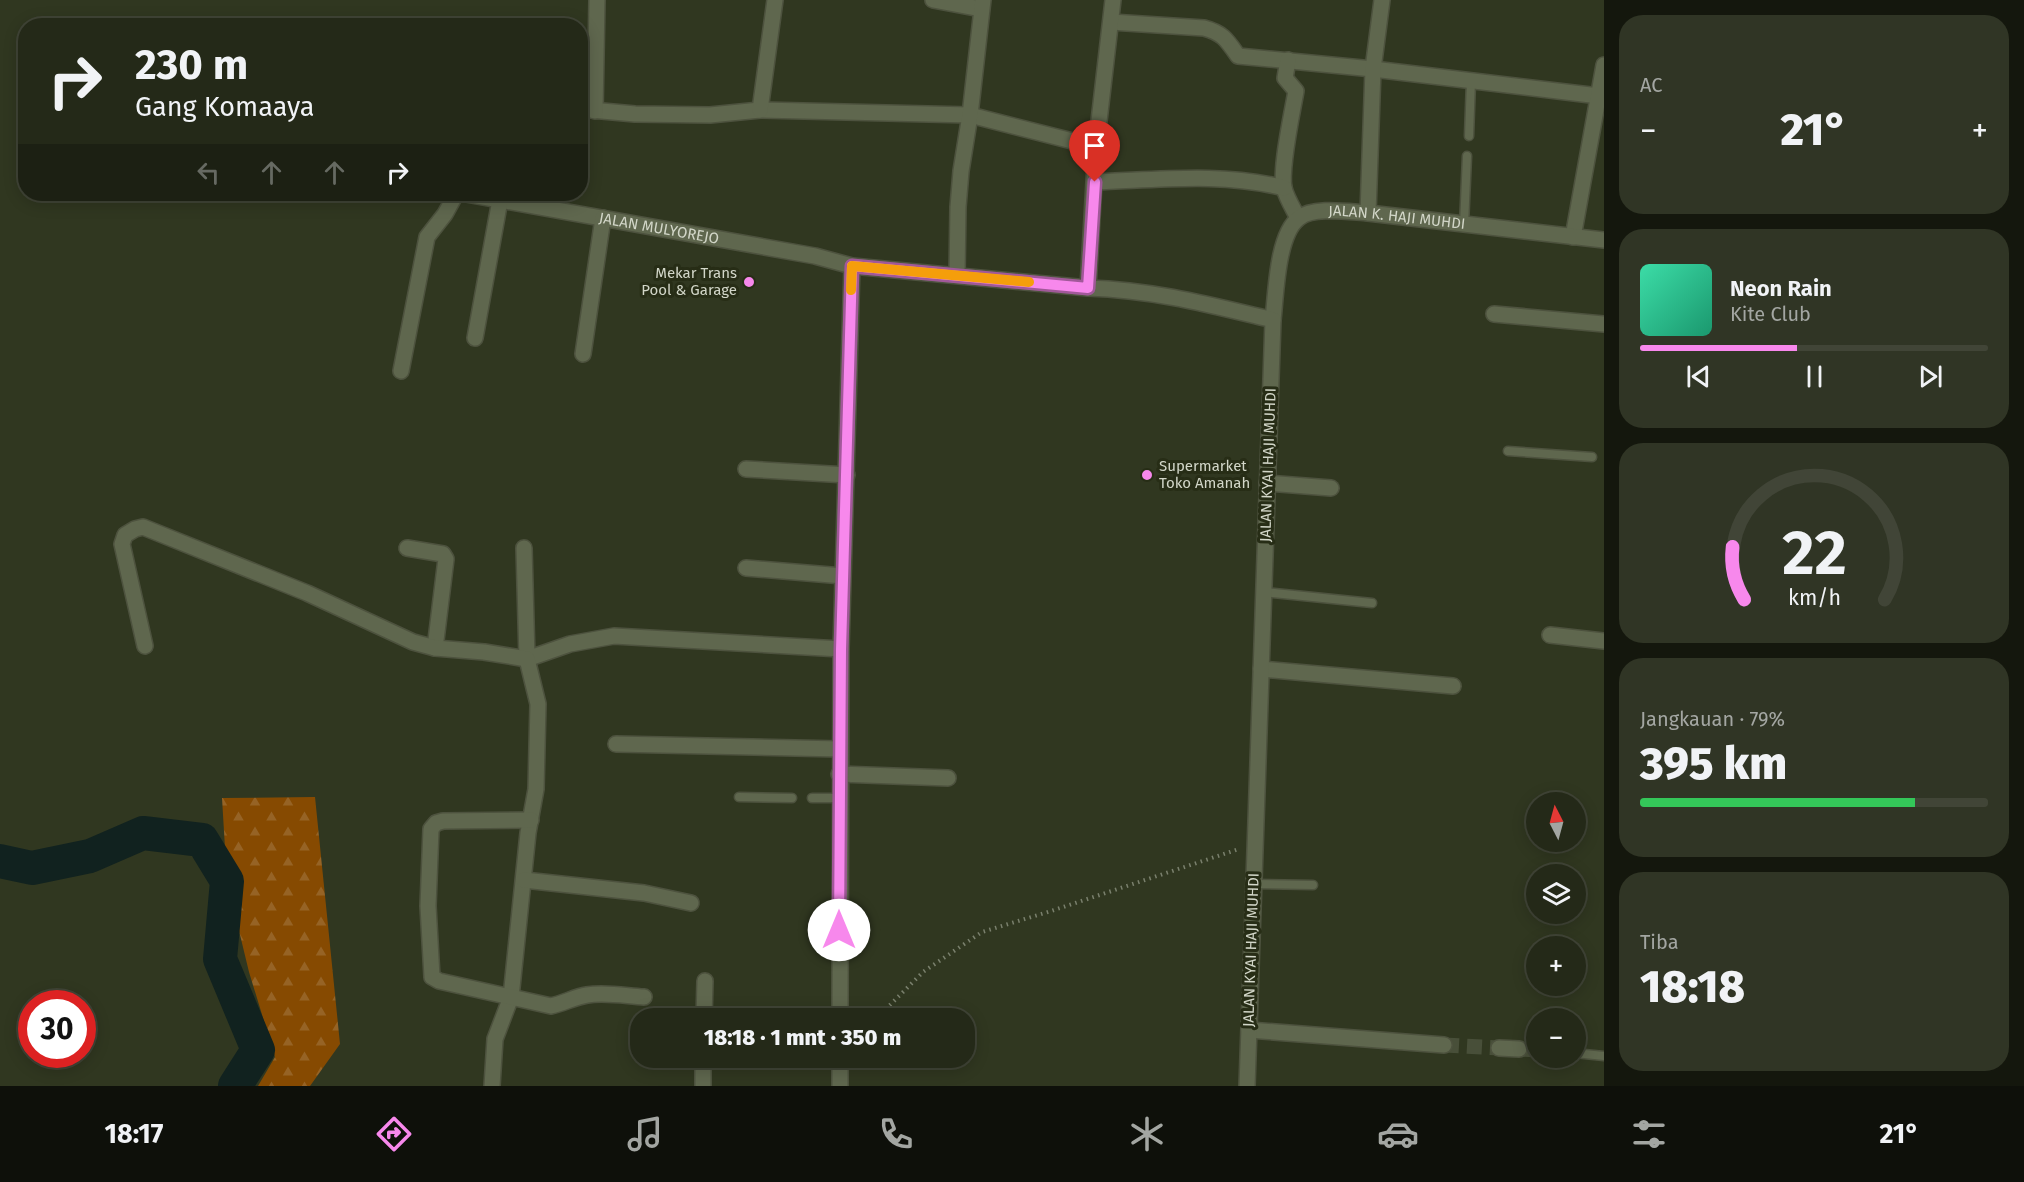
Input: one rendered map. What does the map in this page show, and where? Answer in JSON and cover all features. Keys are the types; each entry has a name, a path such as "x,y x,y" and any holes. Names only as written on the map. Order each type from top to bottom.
{"street":[{"path":"597,0 588,110 635,114 710,115 760,110 970,115 1096,147"},
{"path":"760,110 775,0"},
{"path":"933,0 982,5 970,115 961,171 957,274"},
{"path":"1113,0 1096,147 1088,288 1160,294 1216,305 1273,320 1281,252 1289,231 1299,218 1284,188 1284,172 1296,91 1285,78 1288,60"},
{"path":"1368,213 1373,69 1382,0"},
{"path":"1111,22 1204,28 1226,38 1238,56 1373,69 1599,96"},
{"path":"1573,237 1604,65"},
{"path":"1095,182 1220,179 1259,182 1284,188"},
{"path":"401,371 427,237 452,201"},
{"path":"475,338 500,201"},
{"name":"JALAN MULYOREJO","path":"506,201 815,256 852,266 1088,288"},
{"name":"JALAN K. HAJI MUHDI","path":"1299,218 1311,213 1330,211 1368,213 1604,240"},
{"path":"583,354 603,218"},
{"path":"840,1008 841,650 852,266"},
{"path":"1494,314 1604,324"},
{"name":"JALAN KYAI HAJI MUHDI","path":"1247,1086 1273,320"},
{"path":"746,469 847,476"},
{"path":"1267,483 1331,488"},
{"path":"145,646 122,544 125,535 143,527 252,570 413,642 435,648 484,652 527,659 570,644 614,636 841,650"},
{"path":"407,548 443,554 446,559 435,648"},
{"path":"492,1086 495,1039 511,997 531,819 537,789 538,704 527,659 524,548"},
{"path":"746,568 843,576"},
{"path":"1550,635 1604,641"},
{"path":"1261,669 1453,686"},
{"path":"616,744 840,749"},
{"path":"839,774 948,778"},
{"path":"531,819 443,821 436,823 431,829 428,906 432,977 439,981 551,1005 594,994 644,997"},
{"path":"524,880 644,893 691,903"},
{"path":"704,1008 705,981"},
{"path":"1249,1030 1444,1045"},
{"path":"1499,1048 1519,1049"},
{"path":"702,1086 703,1068"},
{"path":"840,1068 840,1086"}],"lane":[{"path":"1469,136 1471,81"},
{"path":"1464,225 1467,156"},
{"path":"1508,451 1592,457"},
{"path":"1264,592 1372,603"},
{"path":"739,797 792,798"},
{"path":"812,798 839,798"},
{"path":"1254,884 1313,885"},
{"path":"1586,1054 1604,1056"}],"path":[{"path":"887,1008 922,972 982,932 1255,844"}],"green space":[{"path":"315,797 340,1044 310,1086 258,1086 275,1057 249,972 227,881 222,798"}],"waterway":[{"path":"0,861 32,868 90,856 143,833 202,840 227,881 220,959 258,1050 235,1086"}],"tunnel":[{"path":"1444,1045 1499,1048"},
{"path":"1519,1049 1526,1049"}],"slow traffic":[{"path":"851,290 852,266 1029,282"}],"place":[{"name":"Mekar Trans Pool & Garage","path":"749,282"},
{"name":"Supermarket Toko Amanah","path":"1147,475"}],"route":[{"path":"839,930 841,650 852,266 1088,288 1095,182"}]}
